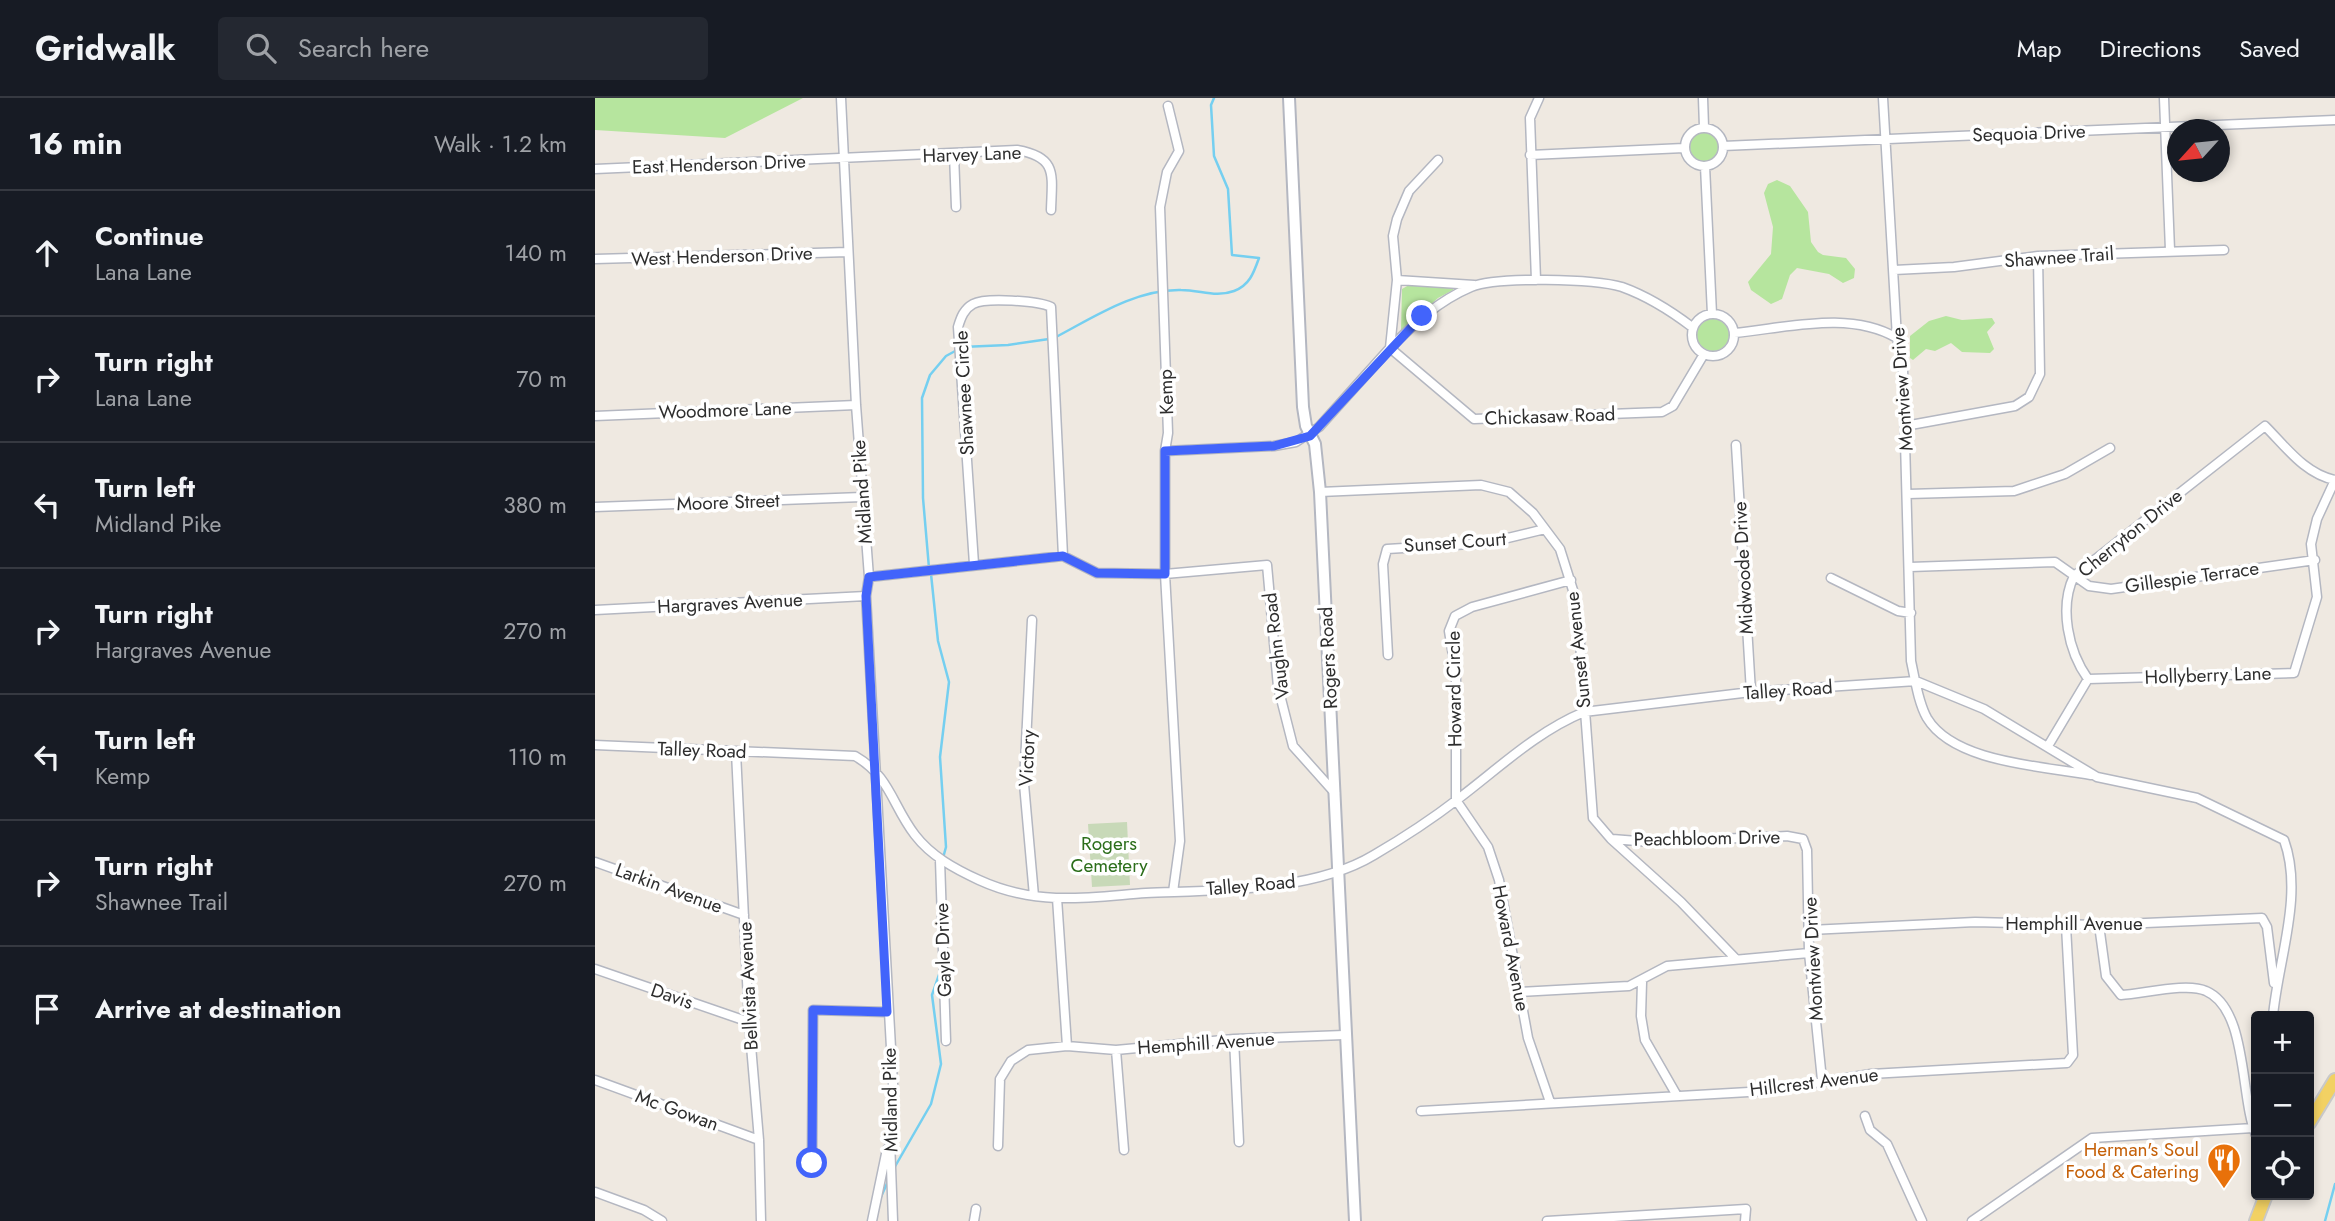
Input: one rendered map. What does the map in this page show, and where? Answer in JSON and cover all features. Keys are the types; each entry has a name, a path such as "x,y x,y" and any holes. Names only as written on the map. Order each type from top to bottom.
{"main road":[{"path":"2314,1117 2331,1097 2335,1080"},
{"path":"2256,1221 2264,1200"}],"street":[{"name":"Midland Pike","path":"841,98 856,405 869,577 866,596 873,766 893,1084 890,1140 893,1221"},
{"name":"Rogers Road","path":"1289,98 1303,407 1310,436 1315,444 1320,492 1355,1221"},
{"path":"1536,281 1530,118 1539,98"},
{"path":"1703,98 1704,127"},
{"name":"Montview Drive","path":"1883,98 1897,338 1903,368 1911,661 1916,681"},
{"path":"2164,98 2167,127"},
{"name":"Kemp","path":"1168,106 1179,151 1167,172 1160,207 1168,433 1165,451 1165,574 1180,841 1173,892"},
{"name":"Sequoia Drive","path":"2230,124 2335,120"},
{"path":"1704,127 1712,129 1721,137 1723,146 1716,162 1705,166 1695,164 1685,148 1687,137 1695,129 1704,127"},
{"name":"Sequoia Drive","path":"1723,146 2167,127"},
{"path":"1530,155 1685,148"},
{"name":"Harvey Lane","path":"844,160 1017,150 1043,157 1052,176 1051,210"},
{"path":"954,153 956,207"},
{"name":"East Henderson Drive","path":"595,169 844,160"},
{"path":"1390,348 1397,280 1393,236 1397,219 1409,191 1438,160"},
{"path":"1705,166 1712,314"},
{"path":"2168,182 2170,250"},
{"name":"Shawnee Trail","path":"1894,270 1954,267 2038,256 2224,250"},
{"name":"West Henderson Drive","path":"595,259 848,252"},
{"path":"1906,426 2015,406 2029,397 2040,374 2038,256"},
{"path":"1397,280 1475,285 1536,281 1621,287 1653,302 1692,327"},
{"path":"1165,451 1274,446 1310,436 1422,316 1445,299 1475,285"},
{"name":"Shawnee Circle","path":"974,564 958,327 963,312 975,302 1040,301 1051,307 1063,556"},
{"path":"1712,314 1727,319 1734,333 1729,348 1722,354 1704,354 1693,341 1692,327 1698,320 1712,314"},
{"path":"1734,333 1834,323 1863,323 1897,338"},
{"name":"Chickasaw Road","path":"1390,348 1474,419 1662,412 1673,406 1704,354"},
{"name":"Woodmore Lane","path":"595,416 856,405"},
{"name":"Cherryton Drive","path":"2088,679 2078,666 2067,628 2069,587 2074,576 2265,426 2304,465 2320,477 2335,480"},
{"name":"Midwoode Drive","path":"1736,444 1751,692"},
{"path":"1908,494 2014,491 2065,474 2110,448"},
{"name":"Hollyberry Lane","path":"2088,679 2294,673 2317,597 2315,560 2310,551 2311,544 2335,480"},
{"name":"Sunset Avenue","path":"1320,492 1481,485 1509,492 1533,513 1560,550 1571,580 1581,638 1593,818 1611,839 1681,902 1735,958"},
{"name":"Moore Street","path":"595,507 862,497"},
{"name":"Sunset Court","path":"1388,655 1383,564 1387,549 1487,543 1545,529"},
{"path":"869,577 1063,556 1097,573 1165,574"},
{"name":"Gillespie Terrace","path":"1910,568 2055,562 2089,586 2111,589 2315,560"},
{"name":"Vaughn Road","path":"1165,574 1267,565 1278,687 1293,746 1335,793"},
{"path":"1831,578 1898,611 1910,613"},
{"name":"Howard Circle","path":"1456,800 1456,674 1449,631 1455,616 1472,607 1571,580"},
{"name":"Hargraves Avenue","path":"595,610 866,596"},
{"name":"Victory","path":"1032,620 1024,783 1034,896"},
{"path":"2048,746 2088,679"},
{"name":"Talley Road","path":"1916,681 1927,718 1944,736 1968,752 2197,798 2284,840 2292,860 2290,907 2273,1011"},
{"name":"Talley Road","path":"595,745 855,756 873,766 889,788 915,835 940,860 980,881 1034,896 1057,898 1280,883 1338,872 1373,856 1456,800 1559,722 1584,712 1751,692 1916,681 1984,709 2097,777"},
{"name":"Bellvista Avenue","path":"736,752 749,1022 759,1140 761,1221"},
{"name":"Howard Avenue","path":"1456,800 1489,847 1499,880 1536,1069 1550,1102"},
{"name":"Peachbloom Drive","path":"1611,839 1650,842 1787,836 1803,839"},
{"name":"Montview Drive","path":"1803,839 1807,850 1809,953 1822,1080"},
{"name":"Gayle Drive","path":"940,860 946,1041"},
{"name":"Larkin Avenue","path":"595,862 744,915"},
{"path":"1057,898 1067,1046"},
{"name":"Hemphill Avenue","path":"1810,930 1975,922 2066,926 2262,918 2267,927 2275,993"},
{"path":"2099,925 2106,976 2121,995 2186,988 2207,991 2229,1014 2251,1114"},
{"name":"Hillcrest Avenue","path":"1421,1111 1676,1094 1766,1091 1871,1074 2067,1063 2073,1055 2066,926"},
{"path":"1519,992 1610,988 1642,982 1667,966 1809,953"},
{"name":"Davis","path":"595,969 749,1022"},
{"path":"1642,982 1641,1016 1645,1040 1676,1094"},
{"path":"812,1163 813,1010 887,1012"},
{"name":"Hemphill Avenue","path":"998,1146 1000,1079 1011,1061 1028,1050 1067,1046 1116,1050 1234,1039 1345,1035"},
{"path":"1234,1039 1239,1142"},
{"path":"1116,1050 1124,1150"},
{"name":"Mc Gowan","path":"595,1080 759,1140"},
{"path":"1865,1116 1870,1130 1887,1144 1922,1221"},
{"path":"1972,1221 2092,1138 2251,1132"},
{"path":"872,1221 890,1140"},
{"path":"595,1192 644,1210 662,1221"},
{"path":"974,1221 976,1209"},
{"path":"1548,1221 1746,1209 1745,1221"}],"green space":[{"path":"595,98 803,98 725,138 595,130"},
{"path":"1705,132 1711,133 1719,141 1719,153 1711,161 1705,162 1699,161 1691,153 1690,147 1691,141 1699,133"},
{"path":"1777,180 1790,186 1808,212 1811,242 1818,252 1846,258 1855,269 1854,278 1843,283 1829,274 1797,268 1790,275 1782,299 1771,304 1751,290 1748,282 1771,254 1773,227 1764,193 1768,184"},
{"path":"1409,285 1453,287 1453,290 1438,298 1401,331 1402,289"},
{"path":"1946,316 1962,320 1992,318 1995,323 1987,332 1994,349 1990,353 1962,352 1951,343 1935,351 1926,349 1913,360 1910,358 1910,336 1929,321"},
{"path":"1713,319 1724,324 1729,335 1724,346 1713,351 1702,346 1697,335 1702,324"},
{"name":"Rogers Cemetery","path":"1127,822 1130,885 1092,887 1088,824"}],"waterway":[{"path":"1056,337 1100,313 1148,294 1181,290 1227,293 1244,285 1251,278 1259,258 1232,255 1228,189 1214,156 1211,105 1214,98"},
{"path":"962,347 1008,345 1049,339"},
{"path":"929,568 923,498 922,398 930,375 946,356 957,350"},
{"path":"931,574 938,641 949,682 940,757 946,847 943,858"},
{"path":"893,1170 931,1104 941,1064 932,995 941,969"},
{"path":"880,1199 889,1179"},
{"path":"2325,1221 2335,1184"}],"place":[{"name":"Herman's Soul Food & Catering","path":"2224,1190"}],"route":[{"path":"812,1163 813,1010 887,1012 873,766 866,596 869,577 1063,556 1097,573 1165,574 1165,451 1274,446 1310,436 1422,316"}]}
